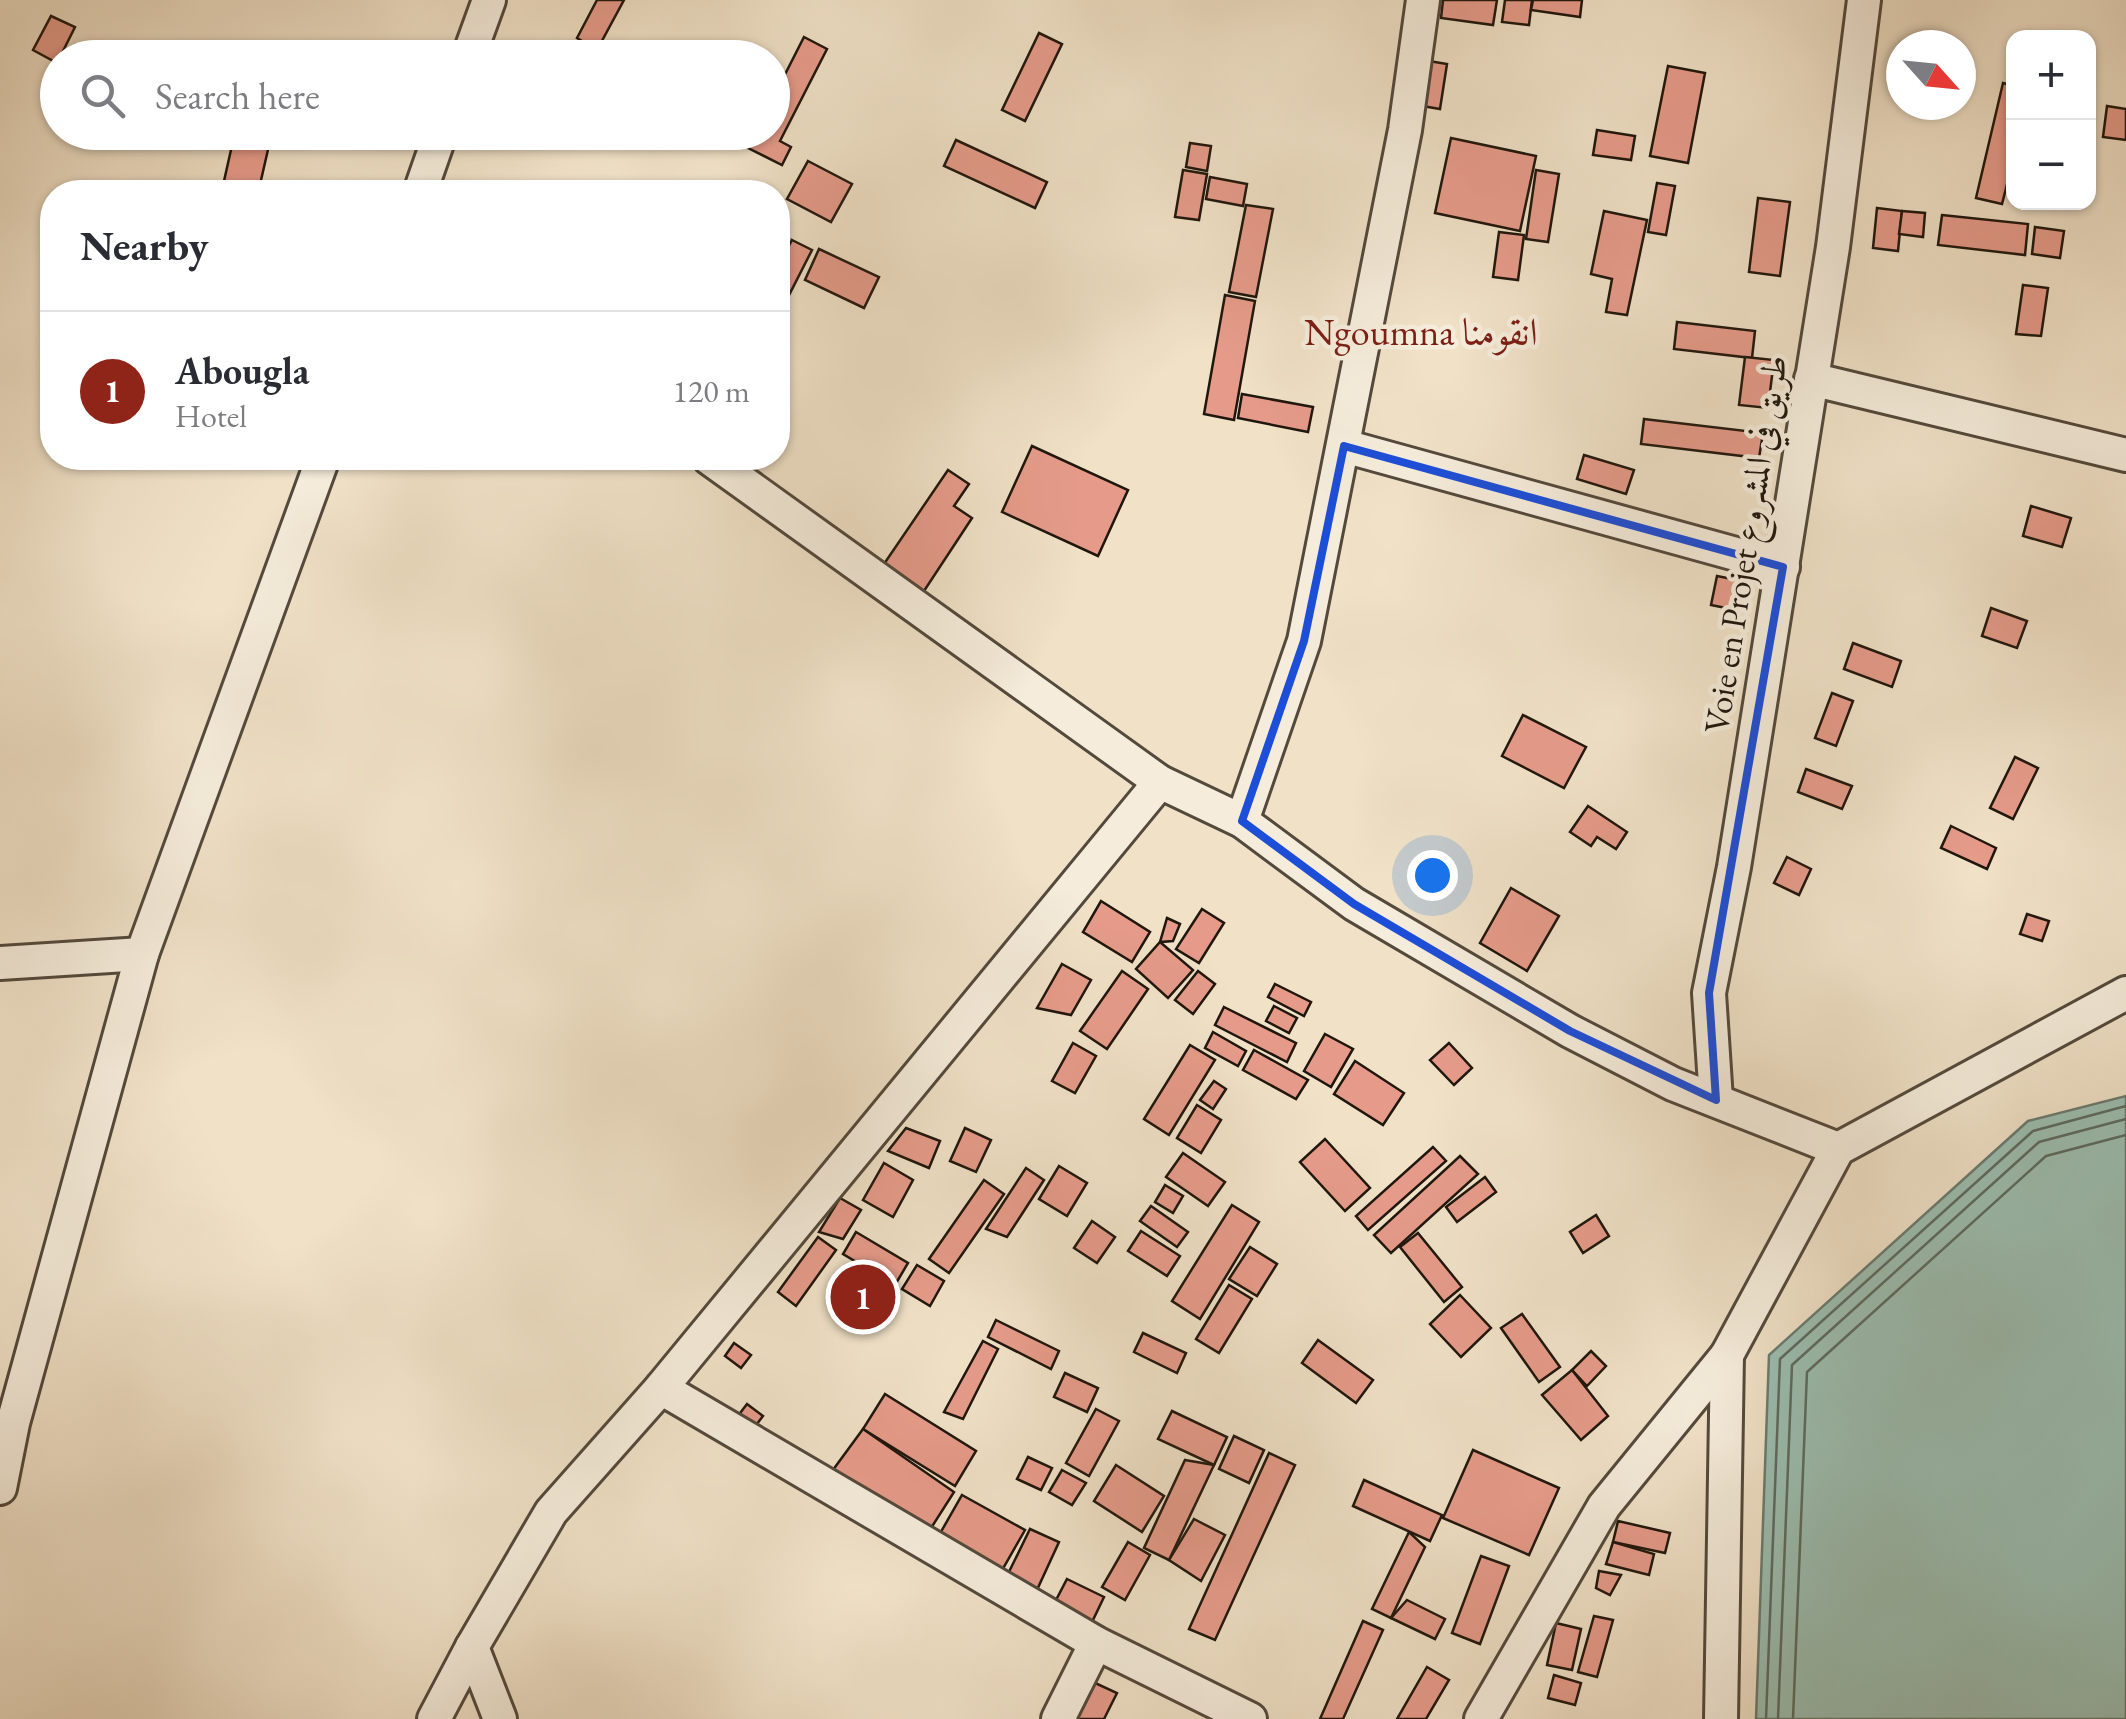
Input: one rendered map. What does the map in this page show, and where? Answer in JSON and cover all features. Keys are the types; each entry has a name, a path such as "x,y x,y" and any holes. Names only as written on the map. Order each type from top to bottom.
{"street":[{"path":"475,40 489,0"},
{"path":"1242,821 1304,641 1404,130 1423,0"},
{"name":"Voie en Projet طريق في المشروع","path":"1716,1100 1710,993 1734,867 1833,247 1864,0"},
{"path":"424,180 435,150"},
{"path":"1811,379 2126,455"},
{"path":"1344,446 1782,566"},
{"path":"0,1488 13,1423 142,954 320,470"},
{"path":"726,470 1160,782 1242,821 1354,904 1570,1031 1673,1084 1838,1149"},
{"path":"434,1719 551,1512 662,1388 1160,782"},
{"path":"0,963 142,954"},
{"path":"1481,1719 1604,1506 1727,1355 1838,1149 2126,994"},
{"path":"1721,1719 1727,1355"},
{"path":"662,1388 1096,1643 1250,1719"},
{"path":"1058,1719 1096,1643"},
{"path":"472,1647 500,1719"}],"highlighted area":[{"path":"1344,446 1783,567 1709,993 1716,1100 1570,1031 1354,904 1242,821 1304,641"}],"water":[{"path":"2126,1096 2126,1719 1756,1719 1769,1355 2028,1121"}],"building":[{"path":"597,0 624,0 602,40 577,38"},
{"path":"1443,0 1497,0 1493,25 1441,18"},
{"path":"1505,0 1532,0 1529,25 1502,22"},
{"path":"1533,0 1582,0 1580,17 1531,10"},
{"path":"51,16 75,27 68,40 40,40 40,54 33,50"},
{"path":"1039,33 1062,44 1025,121 1002,110"},
{"path":"804,37 827,49 790,121 790,65"},
{"path":"1423,60 1447,64 1440,109 1416,105"},
{"path":"1668,66 1705,73 1688,163 1650,156"},
{"path":"2003,83 2006,188 2002,204 1976,198"},
{"path":"2107,106 2126,109 2126,140 2103,137"},
{"path":"1597,130 1635,136 1631,160 1593,155"},
{"path":"1451,138 1536,156 1520,231 1435,213"},
{"path":"956,140 1047,182 1035,208 944,166"},
{"path":"1190,143 1211,146 1207,171 1186,167"},
{"path":"231,150 268,150 261,180 224,180"},
{"path":"752,150 790,150 782,165"},
{"path":"808,161 852,184 831,222 790,201"},
{"path":"1183,170 1207,174 1199,220 1175,217"},
{"path":"1536,170 1559,174 1548,242 1526,239"},
{"path":"1210,177 1247,184 1243,206 1206,199"},
{"path":"1657,183 1675,186 1666,235 1648,232"},
{"path":"1758,198 1790,202 1780,276 1749,272"},
{"path":"1246,205 1273,209 1256,297 1229,292"},
{"path":"1877,208 1902,211 1898,251 1873,248"},
{"path":"1604,211 1647,220 1627,315 1606,312 1612,279 1591,274"},
{"path":"1902,211 1925,213 1923,237 1899,234"},
{"path":"1942,215 2028,224 2025,255 1938,245"},
{"path":"2035,227 2064,231 2060,258 2032,254"},
{"path":"1499,232 1524,235 1518,280 1493,277"},
{"path":"792,240 812,250 790,293"},
{"path":"819,249 879,277 864,308 805,280"},
{"path":"2023,285 2048,288 2041,336 2016,334"},
{"path":"1225,295 1255,301 1234,420 1204,414"},
{"path":"1677,322 1755,331 1752,358 1674,349"},
{"path":"1745,357 1774,360 1768,408 1739,405"},
{"path":"1242,394 1313,407 1308,432 1238,418"},
{"path":"1644,419 1763,433 1759,458 1641,444"},
{"path":"1032,446 1128,490 1098,556 1002,512"},
{"path":"1584,455 1634,470 1626,494 1577,479"},
{"path":"948,470 969,484 954,506 972,518 924,591 884,564"},
{"path":"2031,506 2071,518 2062,547 2023,536"},
{"path":"1717,576 1742,581 1736,610 1711,605"},
{"path":"1991,608 2027,621 2017,648 1982,636"},
{"path":"1853,643 1901,661 1892,687 1844,669"},
{"path":"1832,693 1853,701 1836,746 1815,738"},
{"path":"1523,715 1586,747 1564,788 1502,756"},
{"path":"2015,757 2038,768 2013,819 1990,808"},
{"path":"1806,769 1852,786 1842,809 1798,792"},
{"path":"1588,806 1627,832 1616,849 1597,837 1591,846 1570,832"},
{"path":"1951,826 1996,848 1987,869 1941,848"},
{"path":"1787,857 1811,869 1799,895 1774,883"},
{"path":"1511,888 1559,916 1527,971 1480,943"},
{"path":"1101,901 1150,932 1132,962 1083,932"},
{"path":"1202,909 1224,923 1199,963 1176,949"},
{"path":"2027,914 2049,921 2042,941 2020,934"},
{"path":"1167,918 1180,924 1173,941 1160,942"},
{"path":"1160,942 1193,970 1168,998 1136,969"},
{"path":"1062,964 1091,980 1071,1015 1037,1008"},
{"path":"1122,971 1148,989 1107,1049 1080,1031"},
{"path":"1198,971 1215,984 1193,1014 1175,1000"},
{"path":"1275,984 1311,1002 1304,1016 1268,997"},
{"path":"1274,1006 1297,1018 1289,1033 1266,1021"},
{"path":"1224,1007 1296,1043 1287,1062 1215,1025"},
{"path":"1213,1032 1246,1051 1238,1066 1205,1048"},
{"path":"1325,1034 1353,1049 1331,1087 1304,1071"},
{"path":"1073,1043 1096,1056 1075,1093 1052,1081"},
{"path":"1449,1043 1472,1068 1454,1085 1430,1060"},
{"path":"1190,1045 1215,1060 1169,1135 1144,1119"},
{"path":"1254,1050 1308,1080 1296,1099 1243,1070"},
{"path":"1355,1061 1404,1093 1383,1125 1334,1094"},
{"path":"1214,1081 1226,1089 1213,1109 1200,1100"},
{"path":"1197,1105 1221,1120 1201,1153 1177,1138"},
{"path":"906,1128 940,1141 929,1168 888,1151"},
{"path":"965,1128 991,1140 976,1172 950,1161"},
{"path":"1325,1139 1370,1188 1345,1211 1300,1162"},
{"path":"1433,1147 1446,1161 1368,1230 1356,1216"},
{"path":"1183,1153 1225,1182 1208,1206 1166,1177"},
{"path":"1460,1156 1478,1174 1391,1253 1374,1235"},
{"path":"884,1163 913,1180 893,1217 863,1200"},
{"path":"1059,1166 1087,1183 1067,1216 1039,1199"},
{"path":"1026,1168 1044,1180 1007,1237 986,1229"},
{"path":"1485,1177 1496,1192 1457,1222 1446,1207"},
{"path":"984,1180 1004,1194 949,1273 929,1259"},
{"path":"1165,1185 1183,1196 1173,1213 1155,1202"},
{"path":"840,1198 861,1210 843,1239 819,1232"},
{"path":"1232,1205 1259,1222 1200,1319 1172,1301"},
{"path":"1151,1206 1188,1232 1177,1247 1140,1221"},
{"path":"1596,1215 1609,1236 1583,1253 1570,1232"},
{"path":"1092,1221 1115,1237 1097,1263 1074,1248"},
{"path":"1141,1231 1180,1256 1167,1276 1128,1251"},
{"path":"856,1232 908,1263 895,1285 843,1254"},
{"path":"1418,1233 1462,1287 1444,1302 1400,1247"},
{"path":"818,1237 836,1250 796,1306 778,1292"},
{"path":"1250,1247 1277,1264 1257,1296 1229,1279"},
{"path":"917,1265 944,1281 930,1306 902,1289"},
{"path":"1229,1285 1252,1299 1219,1353 1196,1339"},
{"path":"1460,1295 1491,1328 1461,1357 1430,1324"},
{"path":"1522,1314 1560,1367 1539,1382 1501,1328"},
{"path":"996,1320 1059,1351 1051,1369 988,1337"},
{"path":"1143,1333 1186,1353 1177,1373 1134,1352"},
{"path":"1318,1340 1373,1380 1356,1403 1302,1363"},
{"path":"983,1341 998,1349 963,1419 944,1412"},
{"path":"734,1343 751,1355 741,1368 725,1356"},
{"path":"1591,1351 1606,1366 1587,1386 1572,1370"},
{"path":"1572,1370 1608,1416 1581,1440 1542,1395"},
{"path":"1065,1373 1098,1388 1087,1412 1054,1397"},
{"path":"885,1394 976,1451 955,1486 863,1429"},
{"path":"747,1404 763,1416 750,1433 734,1421"},
{"path":"1096,1409 1119,1421 1089,1476 1066,1463"},
{"path":"1172,1411 1227,1437 1214,1465 1158,1439"},
{"path":"863,1429 954,1492 926,1536 830,1474"},
{"path":"1234,1436 1264,1450 1249,1483 1219,1469"},
{"path":"1473,1450 1559,1488 1529,1555 1443,1518"},
{"path":"1269,1453 1295,1465 1215,1640 1189,1629"},
{"path":"1028,1457 1052,1468 1041,1490 1017,1479"},
{"path":"1185,1460 1214,1465 1169,1560 1144,1548"},
{"path":"1116,1465 1164,1496 1142,1532 1094,1501"},
{"path":"1062,1470 1086,1483 1072,1505 1049,1492"},
{"path":"1364,1480 1442,1515 1430,1541 1353,1506"},
{"path":"962,1495 1025,1530 1001,1572 938,1537"},
{"path":"1194,1519 1225,1535 1201,1581 1169,1560"},
{"path":"1618,1521 1670,1533 1665,1553 1613,1542"},
{"path":"1030,1529 1059,1542 1036,1592 1006,1578"},
{"path":"1409,1532 1425,1547 1391,1618 1372,1609"},
{"path":"1128,1542 1150,1555 1125,1600 1102,1587"},
{"path":"1613,1542 1654,1554 1649,1575 1606,1564"},
{"path":"1481,1556 1509,1566 1480,1644 1452,1633"},
{"path":"1599,1571 1621,1575 1610,1595 1596,1588"},
{"path":"1067,1579 1104,1597 1092,1622 1054,1604"},
{"path":"1407,1600 1445,1619 1435,1639 1391,1618"},
{"path":"1594,1616 1613,1620 1597,1677 1578,1672"},
{"path":"1363,1621 1383,1630 1343,1719 1320,1719"},
{"path":"1556,1623 1581,1629 1572,1670 1547,1665"},
{"path":"1427,1667 1449,1680 1426,1719 1397,1719"},
{"path":"1554,1675 1581,1683 1575,1705 1548,1698"},
{"path":"1093,1682 1117,1693 1104,1719 1075,1719"}],"place":[{"name":"Abougla","path":"863,1297"}],"district":[{"name":"Ngoumna انقومنا","path":"1421,331"}]}
